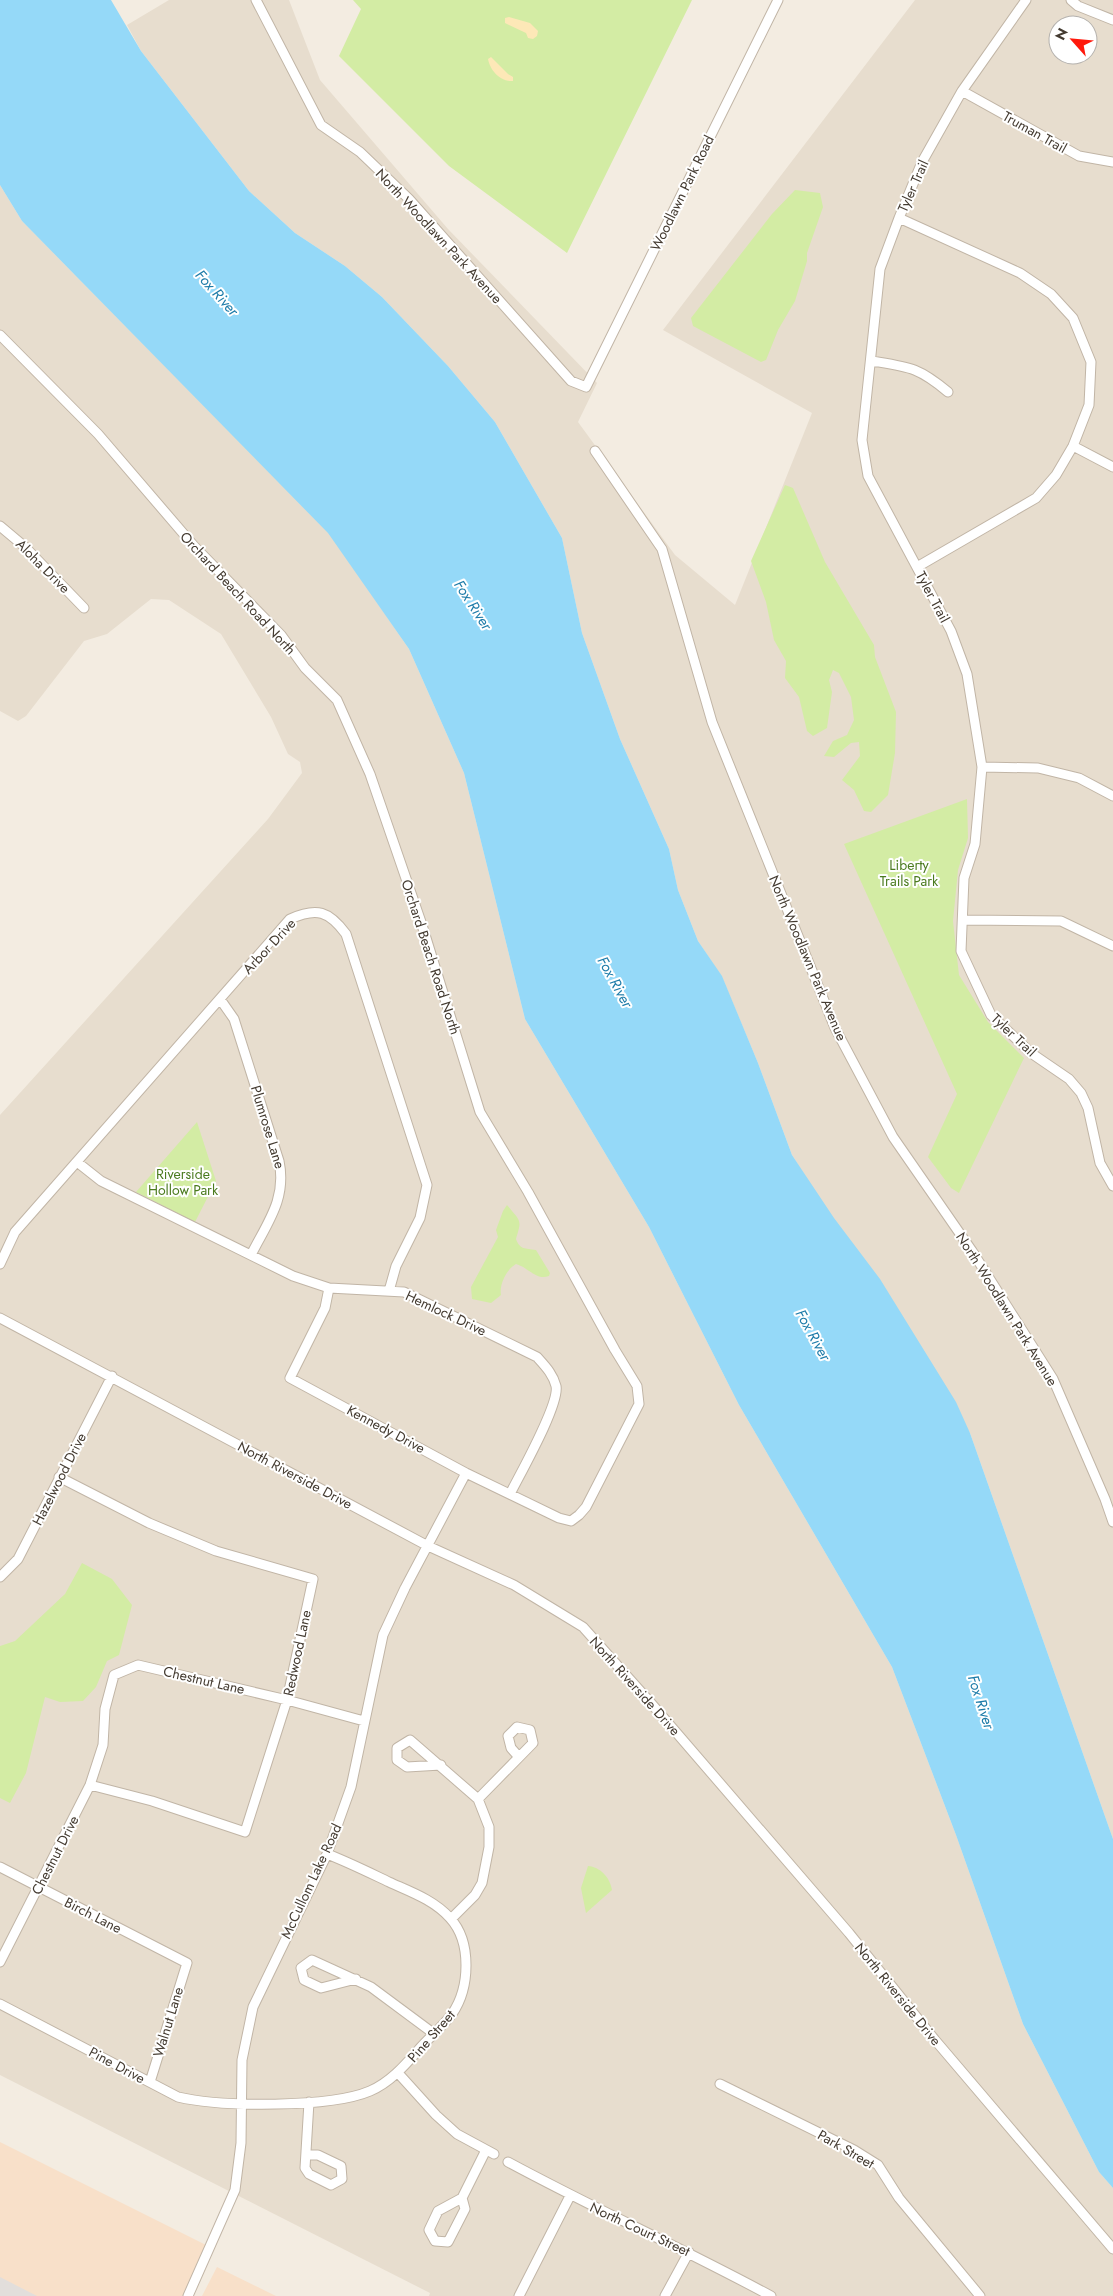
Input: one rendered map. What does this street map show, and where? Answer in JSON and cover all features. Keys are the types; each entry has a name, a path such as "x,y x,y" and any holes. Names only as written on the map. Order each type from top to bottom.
{"street":[{"name":"North Woodlawn Park Avenue","path":"256,0 321,125 360,152 408,199 571,381 586,387"},
{"name":"Woodlawn Park Road","path":"586,387 778,0"},
{"name":"Tyler Trail","path":"1026,0 962,91 922,162 899,218 880,269 872,361 862,440 868,476 951,631 967,674 982,768 975,844 964,878 961,951 991,1015 1032,1053 1069,1079 1081,1093 1088,1108 1100,1163 1113,1186"},
{"path":"1071,0 1078,6 1113,20"},
{"name":"Truman Trail","path":"962,91 1079,156 1113,162"},
{"path":"899,218 1020,273 1051,294 1073,318 1091,362 1089,406 1073,446 1056,475 1036,498 917,567"},
{"name":"Orchard Beach Road North","path":"0,336 98,434 194,546 281,635 305,668 337,700 377,793 422,925 480,1112 528,1192 615,1350 637,1386 639,1404 586,1507 571,1521"},
{"path":"872,361 911,367 929,376 948,392"},
{"path":"1073,446 1113,467"},
{"name":"North Woodlawn Park Avenue","path":"595,451 662,549 712,722 835,1028 893,1137 972,1251 1053,1379 1105,1499 1113,1522"},
{"name":"Aloha Drive","path":"0,526 25,546 84,608"},
{"path":"982,768 1038,768 1079,778 1113,796"},
{"name":"Arbor Drive","path":"0,1264 16,1232 290,919 305,912 321,912 335,920 346,934 427,1185 420,1218 396,1266 389,1291"},
{"path":"963,920 1061,921 1113,946"},
{"name":"Plumrose Lane","path":"220,999 234,1020 283,1178 280,1197 251,1256"},
{"name":"Hemlock Drive","path":"77,1162 101,1181 293,1276 328,1288 404,1292 538,1357 550,1371 556,1387 554,1404 510,1494"},
{"name":"Kennedy Drive","path":"328,1288 325,1308 290,1378 466,1473 559,1518 571,1521"},
{"name":"North Riverside Drive","path":"0,1318 428,1546 514,1585 583,1627 845,1928 936,2041 1113,2249"},
{"name":"Hazelwood Drive","path":"0,1577 18,1560 112,1376"},
{"name":"McCullom Lake Road","path":"188,2296 235,2190 241,2143 242,2060 253,2007 327,1854 351,1787 384,1635 405,1588 466,1473"},
{"name":"Redwood Lane","path":"59,1477 149,1523 216,1551 312,1579 287,1700 245,1832 152,1801 90,1785"},
{"name":"Chestnut Lane","path":"103,1745 104,1709 114,1675 138,1665 287,1700 364,1721"},
{"path":"441,1765 406,1767 398,1760 397,1748 410,1740 441,1765 478,1799 489,1827 490,1847 482,1883 476,1895 451,1919"},
{"name":"Chestnut Drive","path":"0,1962 90,1785 103,1745"},
{"path":"478,1799 519,1756"},
{"name":"Pine Street","path":"241,2104 309,2102 349,2097 370,2091 398,2073 452,2014 461,1996 465,1978 466,1954 460,1933 451,1919 432,1901 327,1854"},
{"name":"Birch Lane","path":"0,1867 187,1963"},
{"path":"356,1979 321,1988 304,1980 301,1968 312,1960 356,1979 371,1987 433,2034"},
{"name":"Walnut Lane","path":"150,2082 187,1963"},
{"name":"Pine Drive","path":"0,2004 178,2097 200,2102 241,2104"},
{"path":"398,2073 456,2134 494,2154"},
{"name":"Park Street","path":"720,2084 854,2150 878,2165 899,2198 980,2296"},
{"path":"306,2155 309,2102"},
{"path":"462,2198 465,2210 448,2242 435,2241 428,2230 438,2211 462,2198 486,2150"},
{"name":"North Court Street","path":"508,2162 570,2196 689,2252 771,2296"},
{"path":"519,2296 570,2196"},
{"path":"665,2296 689,2252"}],"shaded area":[{"path":"169,0 289,0 320,80 448,229 597,383 578,422 675,555 735,605 812,413 663,330 915,0 1113,0 1113,1839 970,1433 792,1155 758,1063 722,977 698,941 678,890 669,849 620,739 582,633 562,538 495,422 448,366 382,297 345,266 295,233 249,191 141,51 127,25"},
{"path":"0,185 22,221 329,533 409,649 464,773 525,1019 649,1227 739,1405 892,1667 956,1835 1023,2024 1099,2172 1113,2188 1113,2296 429,2296 430,2293 0,2075 0,1115 268,819 302,773 300,762 288,754 271,717 221,634 169,600 151,599 107,634 84,641 26,716 18,721 0,711"},
{"path":"0,2142 210,2247 184,2296 0,2296"},
{"path":"217,2267 276,2296 202,2296"},
{"path":"0,2277 37,2296 0,2296"}],"green space":[{"path":"353,0 692,0 567,253 449,166 339,56 361,9"},
{"path":"795,190 820,193 823,207 807,253 807,261 795,301 778,330 766,360 761,362 693,326 691,318 772,214"},
{"path":"785,485 793,488 825,562 874,645 875,657 896,712 895,753 888,795 871,812 864,811 854,790 842,780 860,756 859,742 851,743 834,757 824,756 833,741 847,735 854,720 851,697 839,673 833,670 829,680 832,692 827,728 813,736 807,731 799,697 785,678 786,661 774,640 766,602 751,561"},
{"name":"Liberty Trails Park","path":"967,799 968,838 958,870 953,921 959,975 988,1022 1024,1058 959,1193 951,1188 928,1157 957,1094 844,844"},
{"name":"Riverside Hollow Park","path":"197,1122 216,1181 195,1222 136,1192"},
{"path":"507,1205 519,1221 516,1239 519,1245 523,1248 536,1250 550,1273 549,1276 540,1277 516,1264 504,1277 501,1295 491,1303 472,1299 471,1287 498,1237 496,1230"},
{"path":"82,1563 112,1579 132,1605 119,1655 107,1661 96,1687 83,1701 60,1702 45,1697 26,1773 10,1803 0,1798 0,1646 15,1641 65,1594"},
{"path":"588,1866 597,1868 604,1873 612,1890 586,1913 581,1888"}],"sand":[{"path":"509,17 530,23 538,31 537,36 533,39 528,38 526,33 505,23 505,18"},
{"path":"491,57 513,77 513,81 504,80 493,71 488,59"}],"water":[{"name":"Fox River","path":"0,0 111,0 141,51 249,191 295,233 345,266 382,297 448,366 495,422 562,538 582,633 620,739 669,849 678,890 698,941 722,976 758,1063 792,1155 834,1218 880,1279 956,1402 970,1433 1113,1839 1113,2188 1099,2172 1023,2024 956,1835 892,1667 739,1405 649,1227 525,1019 464,773 409,649 328,533 22,221 0,185"}]}
